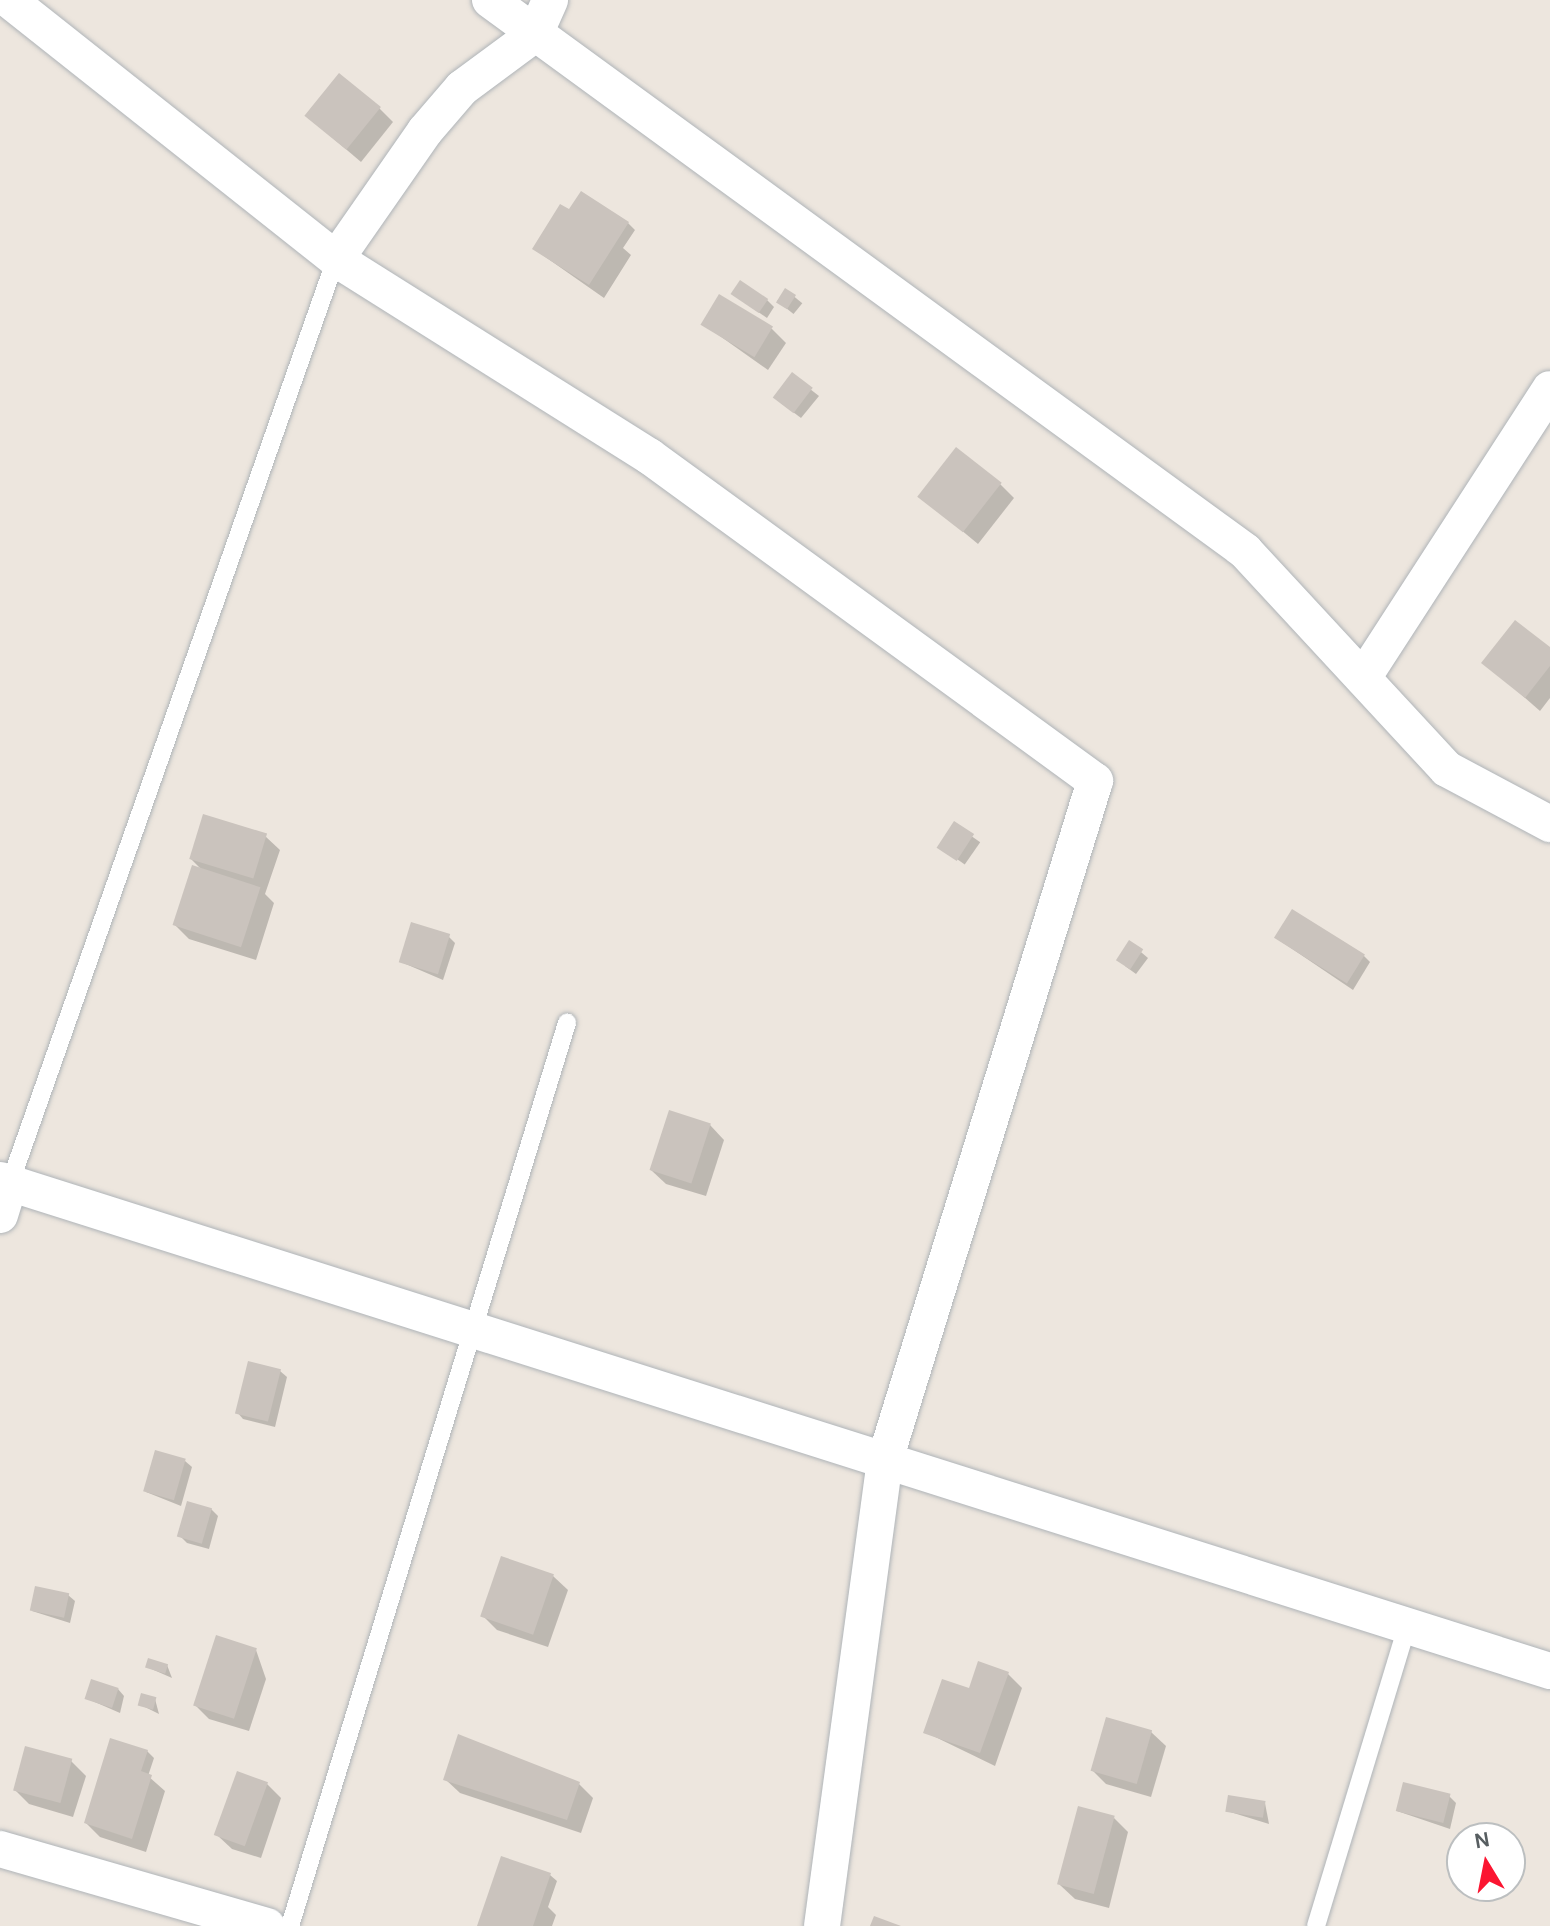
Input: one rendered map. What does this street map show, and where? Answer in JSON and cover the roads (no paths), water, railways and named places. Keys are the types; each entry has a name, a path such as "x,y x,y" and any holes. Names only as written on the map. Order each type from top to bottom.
{"street":[{"path":"9,0 336,259 649,456 1095,781 885,1460 822,1926"},
{"path":"490,0 1245,551 1447,769 1550,824"},
{"path":"336,259 462,88 535,34 550,0"},
{"path":"1363,678 1550,389"},
{"path":"3,1193 473,1330 1550,1671"},
{"path":"0,1849 267,1926"}],"lane":[{"path":"3,1193 336,259"},
{"path":"290,1926 567,1023"},
{"path":"1316,1926 1407,1626"}]}
